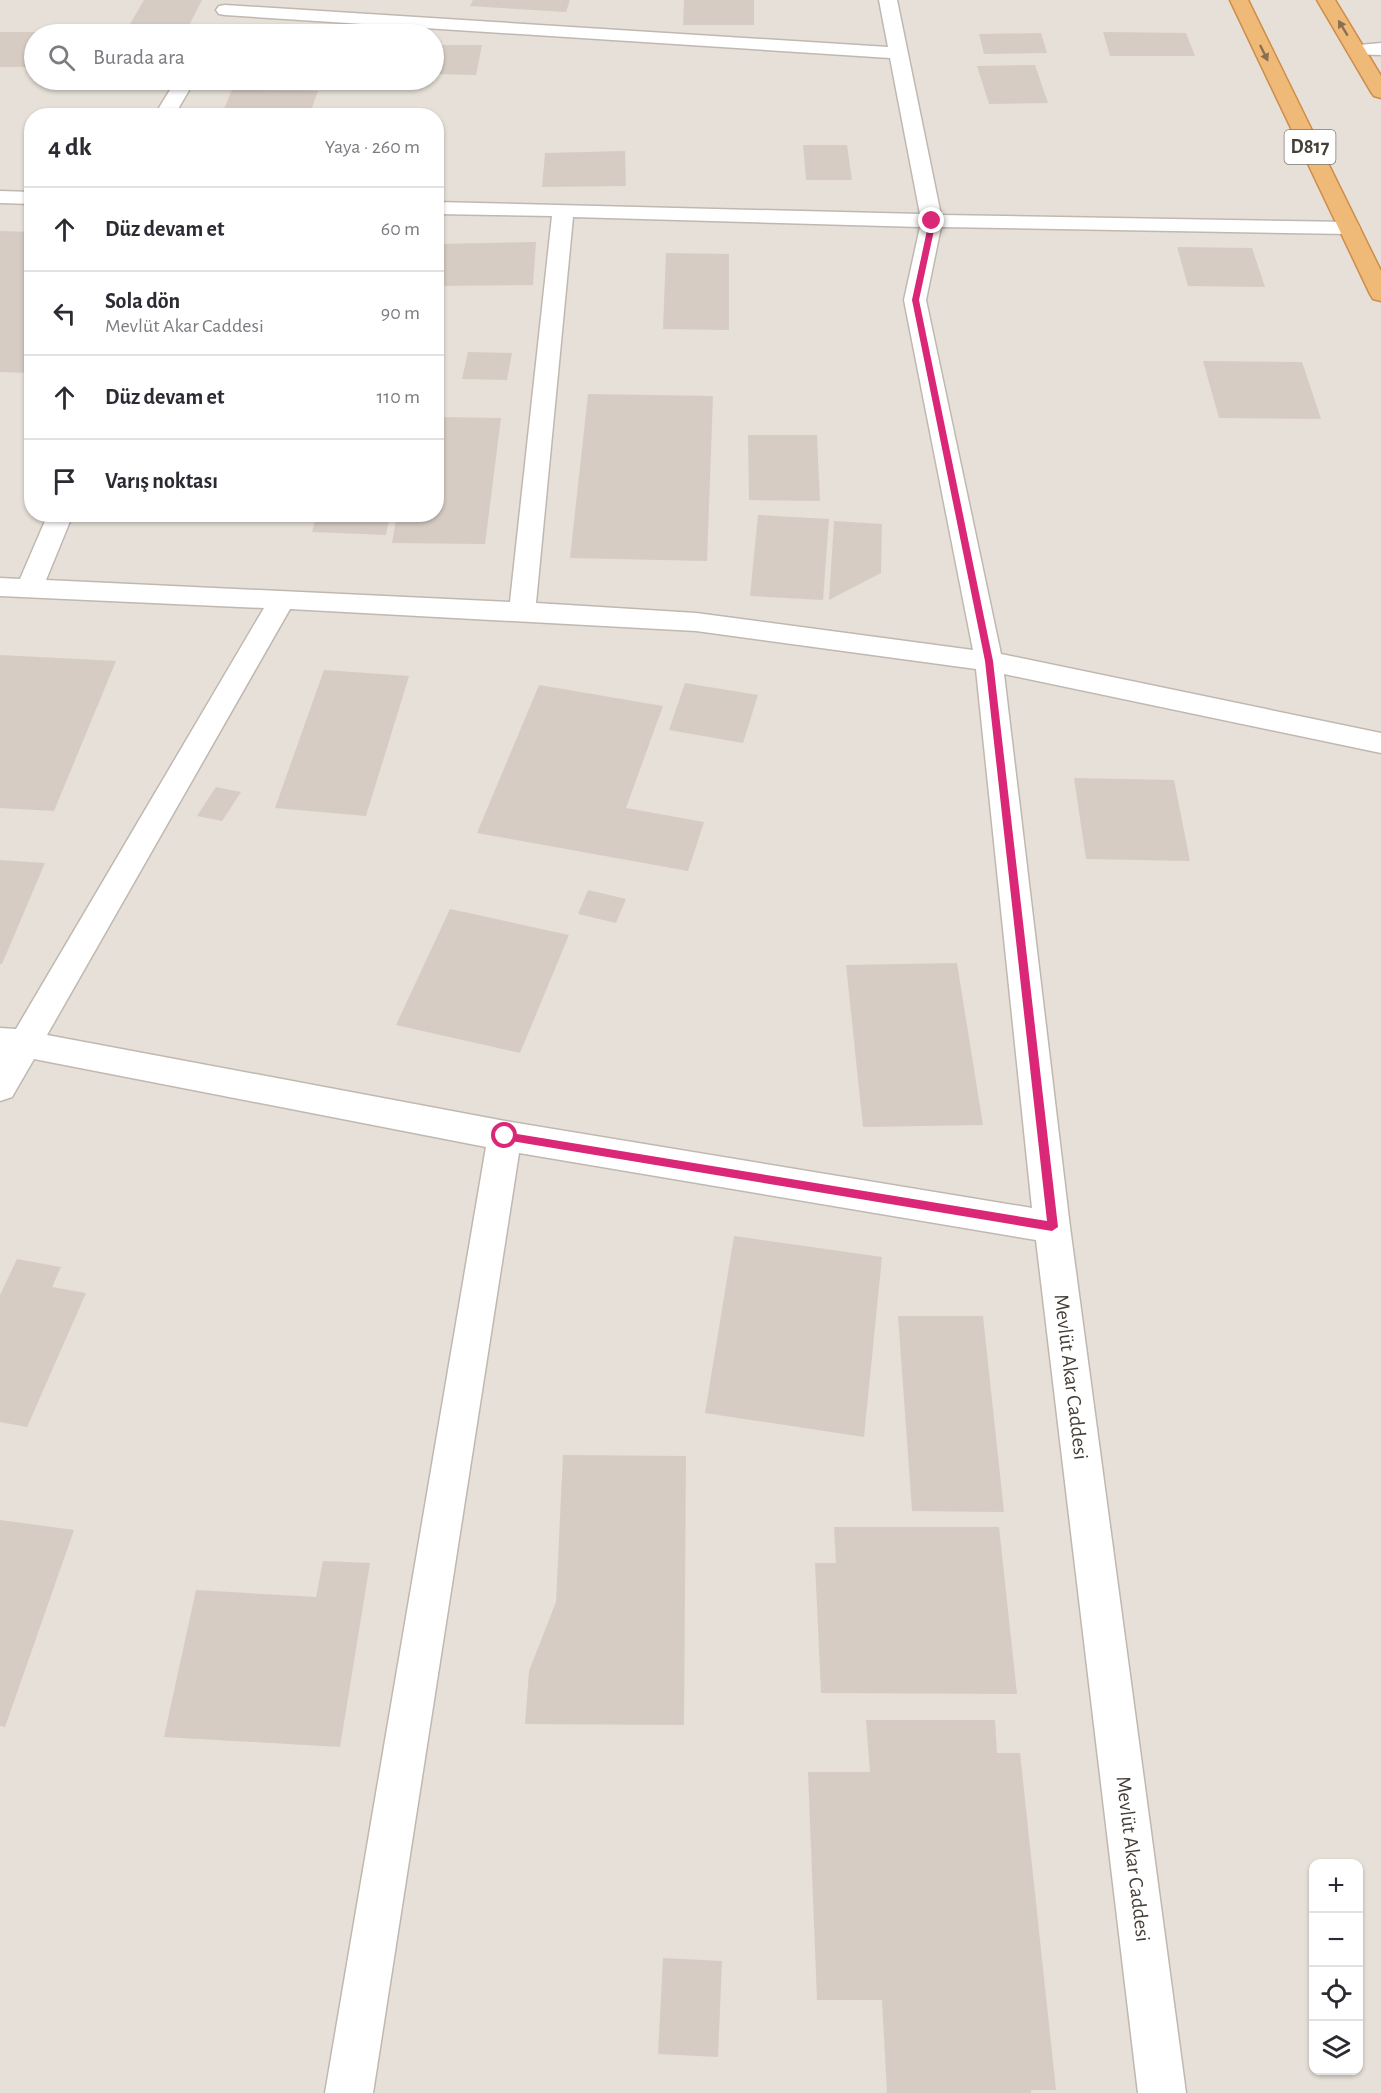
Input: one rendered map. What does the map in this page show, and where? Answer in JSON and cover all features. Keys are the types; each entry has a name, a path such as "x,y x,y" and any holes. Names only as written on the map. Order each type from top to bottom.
{"highway":[{"name":"D817","path":"1239,0 1381,294"},
{"path":"1326,0 1381,92"}],"street":[{"path":"888,0 932,221"},
{"path":"224,12 422,24"},
{"path":"444,25 899,53"},
{"path":"1356,50 1381,49"},
{"path":"169,108 179,90"},
{"path":"0,197 24,198"},
{"path":"444,208 932,221 1349,228"},
{"path":"522,611 563,210"},
{"name":"Mevlüt Akar Caddesi","path":"932,221 915,300 989,661 1052,1227 1162,2093"},
{"path":"29,589 58,522"},
{"path":"0,587 522,611 696,622 989,661 1381,743"},
{"path":"0,1088 13,1042 282,600"},
{"path":"13,1042 505,1136 1052,1227"},
{"path":"349,2093 505,1136"}],"shaded area":[{"path":"0,0 1381,0 1381,2093 0,2093"}],"building":[{"path":"144,0 202,0 190,24 130,24"},
{"path":"473,0 570,0 566,12 470,6"},
{"path":"684,0 754,0 754,25 683,25"},
{"path":"0,32 24,32 24,67 0,67"},
{"path":"1103,32 1186,33 1195,56 1110,56"},
{"path":"1041,33 1047,53 984,54 979,34"},
{"path":"444,45 482,45 476,75 444,74"},
{"path":"1035,65 1048,103 989,104 977,66"},
{"path":"232,90 318,91 312,108 224,108"},
{"path":"803,145 847,145 852,180 806,180"},
{"path":"625,151 626,186 542,187 545,153"},
{"path":"0,231 24,232 24,373 0,372"},
{"path":"536,242 533,285 444,286 444,244"},
{"path":"1177,247 1252,248 1265,287 1188,286"},
{"path":"666,253 729,254 729,330 663,329"},
{"path":"468,352 512,353 507,380 462,379"},
{"path":"1203,361 1302,362 1321,419 1219,418"},
{"path":"588,394 713,396 707,561 570,558"},
{"path":"444,417 501,418 485,544 392,543 396,522 444,522"},
{"path":"748,435 817,435 820,501 749,500"},
{"path":"758,515 829,519 823,600 750,596"},
{"path":"834,521 882,524 881,573 829,600"},
{"path":"315,522 388,522 386,535 312,532"},
{"path":"0,655 116,661 54,811 0,808"},
{"path":"324,670 409,676 366,816 275,808"},
{"path":"685,683 758,695 743,743 669,730"},
{"path":"539,685 663,706 626,808 704,822 688,871 477,833"},
{"path":"1074,778 1174,780 1190,861 1086,859"},
{"path":"216,787 241,792 222,821 197,816"},
{"path":"0,860 45,863 2,964 0,964"},
{"path":"588,890 626,899 616,923 578,914"},
{"path":"450,909 569,935 520,1053 396,1025"},
{"path":"957,963 983,1125 863,1127 846,965"},
{"path":"734,1236 882,1257 864,1437 705,1413"},
{"path":"17,1259 61,1267 52,1287 86,1293 27,1427 0,1422 0,1295"},
{"path":"898,1316 983,1316 1004,1512 912,1511"},
{"path":"563,1455 686,1456 684,1725 525,1724 529,1671 556,1602"},
{"path":"0,1520 74,1530 5,1727 0,1726"},
{"path":"834,1527 999,1527 1017,1694 821,1693 815,1563 836,1563"},
{"path":"323,1561 370,1563 340,1747 164,1737 196,1590 316,1597"},
{"path":"866,1720 995,1720 997,1753 1020,1753 1056,2090 1031,2090 1031,2093 887,2093 882,2000 817,2000 808,1772 870,1772"},
{"path":"663,1958 722,1961 718,2057 658,2054"}],"route":[{"path":"505,1136 1052,1227 989,661 915,300 932,221"}]}
